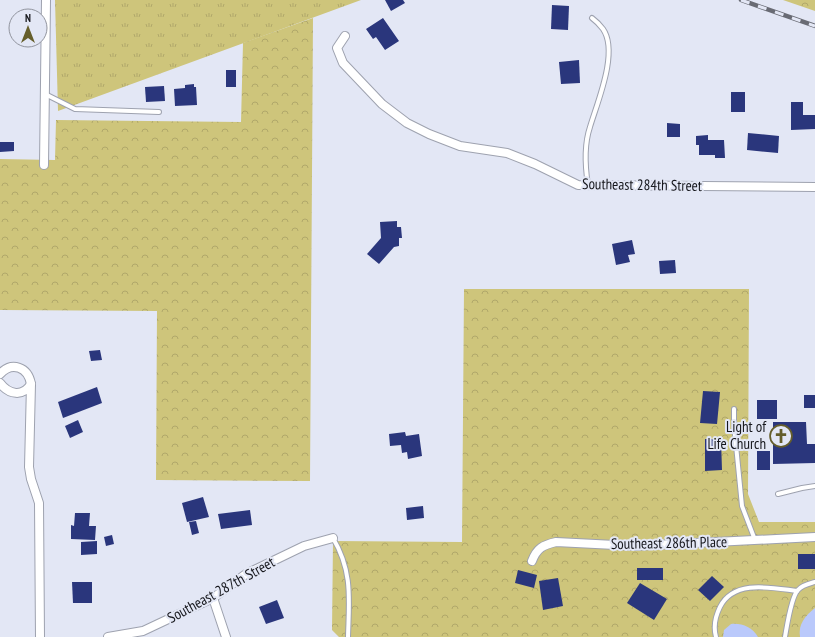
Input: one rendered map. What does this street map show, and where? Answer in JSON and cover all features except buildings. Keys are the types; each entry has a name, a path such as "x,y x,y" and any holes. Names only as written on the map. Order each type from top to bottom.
{"street":[{"path":"44,165 46,0"},
{"name":"Southeast 284th Street","path":"345,36 337,48 343,63 382,104 407,123 429,134 460,146 507,153 578,185 815,187"},
{"path":"0,374 6,368 20,368 26,371 32,384 29,467 31,479 39,503 40,637"},
{"path":"0,384 10,393 17,394 24,392 32,384"},
{"name":"Southeast 287th Street","path":"108,637 144,631 213,598 246,574 304,546 333,538"},
{"name":"Southeast 286th Place","path":"532,561 535,553 545,544 556,542 635,546 815,538"},
{"path":"213,598 226,637"}],"lane":[{"path":"588,185 586,150 589,128 603,90 608,49 604,30 592,18"},
{"path":"44,94 75,109 159,112"},
{"path":"734,409 734,425 742,506 756,540"},
{"path":"778,494 815,486"},
{"path":"333,538 341,551 349,582 348,637"},
{"path":"785,637 790,610 796,591 805,585 815,582"},
{"path":"716,637 714,629 717,613 722,603 728,597 746,588 758,587 796,591"}],"green space":[{"path":"55,0 361,0 58,111"},
{"path":"783,0 815,0 815,11"},
{"path":"313,18 310,481 156,480 157,311 0,310 0,159 55,160 56,120 241,122 243,43"},
{"path":"464,289 749,289 748,494 759,522 815,522 815,637 339,637 332,630 333,541 462,542"}],"water":[{"path":"815,608 815,637 800,637 801,624 808,614"},
{"path":"731,624 746,626 758,637 723,637 724,630"}],"railway":[{"path":"741,0 815,26"}],"place":[{"name":"Light of Life Church","path":"781,436"}]}
